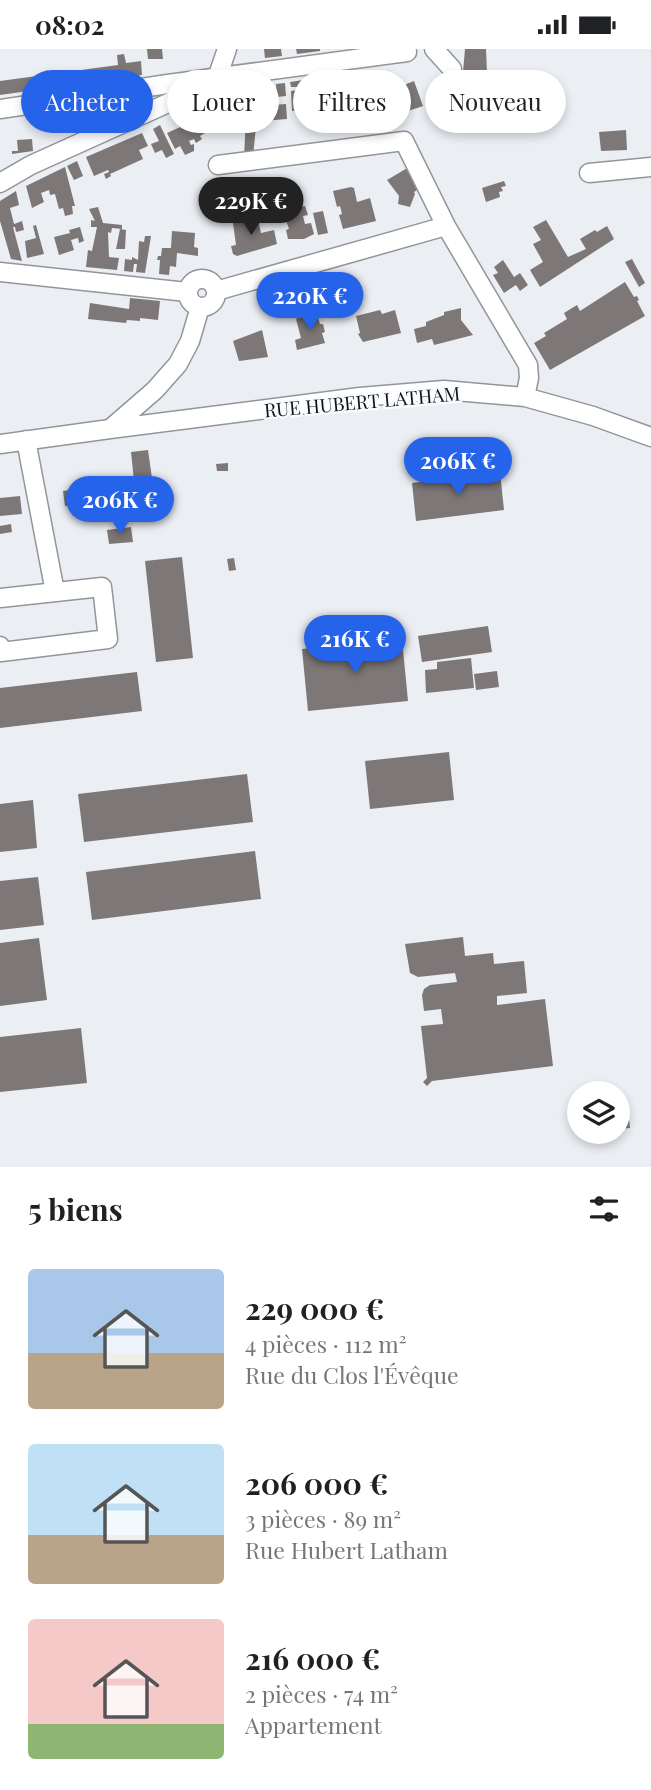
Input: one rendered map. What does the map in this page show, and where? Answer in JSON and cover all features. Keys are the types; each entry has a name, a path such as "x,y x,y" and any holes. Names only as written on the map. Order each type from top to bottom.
{"street":[{"path":"434,49 452,69"},
{"path":"220,70 226,52"},
{"path":"278,70 407,53"},
{"path":"0,109 167,85"},
{"path":"0,183 31,165 167,104"},
{"path":"218,165 404,141 446,226 527,365 529,378 525,397"},
{"path":"589,173 651,167"},
{"path":"216,291 446,226"},
{"path":"0,272 187,292"},
{"path":"200,307 189,300 187,292 193,281 202,278 209,280 216,291"},
{"path":"200,307 212,303 216,291"},
{"path":"110,429 155,390 178,364 190,341 200,307"},
{"name":"RUE HUBERT LATHAM","path":"0,444 359,397 444,390 525,397 593,416 651,437"},
{"path":"26,440 55,592"},
{"path":"0,599 102,587 108,639 1,652 0,646"}],"building":[{"path":"147,49 162,49 163,59 148,59"},
{"path":"264,49 281,49 282,56 265,58"},
{"path":"296,49 320,49 320,51 297,54"},
{"path":"465,49 486,49 487,70 463,70"},
{"path":"124,54 126,63 141,61 142,70 81,70 118,65 117,55"},
{"path":"21,78 21,92 0,95 0,81"},
{"path":"414,81 423,106 411,110 411,82"},
{"path":"285,83 286,96 279,97 279,84"},
{"path":"286,104 287,119 279,120 279,105"},
{"path":"160,125 174,154 166,158 162,150 155,153 151,144 159,141 153,129"},
{"path":"626,130 627,150 601,151 599,132"},
{"path":"142,133 148,146 139,150 143,159 110,174 106,179 104,174 109,172 108,170 94,176 86,157"},
{"path":"167,133 205,133 196,143 194,139 189,141 191,145 194,144 194,151 185,155 180,146 175,149"},
{"path":"245,133 255,133 253,157 244,158"},
{"path":"32,139 33,151 12,154 12,151 18,151 17,140"},
{"path":"77,161 83,176 74,180 67,166"},
{"path":"65,167 75,206 72,206 73,214 65,216 63,208 59,209 55,194 50,195 49,190 41,193 44,202 32,208 26,186"},
{"path":"409,167 422,187 414,192 410,207 398,204 399,196 387,180"},
{"path":"504,181 506,186 501,187 503,191 499,192 500,197 486,202 482,188"},
{"path":"354,188 357,202 370,198 376,221 343,229 339,215 342,214 340,206 337,207 333,191"},
{"path":"16,191 19,205 10,208 14,224 22,221 24,230 16,232 13,227 22,261 11,259 0,221 0,201"},
{"path":"298,194 300,207 305,206 308,215 303,216 305,224 311,223 314,234 304,239 288,239 286,230 289,229 282,209 287,208 285,197"},
{"path":"98,207 103,223 122,225 122,229 112,228 111,233 108,232 109,257 119,258 117,270 86,267 88,250 92,251 97,227 91,227 91,220 95,221 89,209"},
{"path":"323,211 328,233 318,235 313,213"},
{"path":"257,217 261,233 274,230 277,244 237,256 233,254 231,246 236,245 233,223"},
{"path":"546,220 568,257 586,249 580,239 595,230 597,232 607,226 614,239 540,287 530,270 543,262 533,244 541,240 533,227"},
{"path":"36,225 44,254 27,258 25,241 36,238 33,226"},
{"path":"80,227 84,241 79,243 78,238 71,240 74,250 59,255 54,237"},
{"path":"120,229 126,230 125,249 116,249"},
{"path":"172,231 195,233 194,247 198,248 198,256 177,253 176,267 170,266 169,275 159,274 158,256 161,256 162,248 171,248"},
{"path":"145,236 151,236 145,273 136,272 137,264 134,264 133,272 124,271 125,259 132,260 132,257 138,260 139,241 144,242"},
{"path":"632,259 645,283 639,287 625,262"},
{"path":"503,260 514,277 520,273 528,285 520,291 516,285 504,293 493,275 498,273 494,267"},
{"path":"625,282 634,297 637,296 645,316 550,370 534,343 546,336 544,333 567,319 564,313 577,305 580,311"},
{"path":"130,298 160,301 158,320 140,318 140,321 127,320 126,323 88,319 90,303 129,309"},
{"path":"461,308 461,320 473,335 434,345 432,339 417,343 414,329 426,326 426,322 444,315 444,312"},
{"path":"380,310 382,314 395,310 401,333 363,342 358,334 356,316"},
{"path":"308,313 317,314 320,324 323,324 325,343 297,350 295,340 301,338 296,319"},
{"path":"262,330 268,357 239,361 233,341"},
{"path":"148,450 152,478 134,481 131,452"},
{"path":"228,463 228,471 217,471 216,464"},
{"path":"500,472 504,510 416,521 412,483"},
{"path":"90,487 92,501 103,500 106,520 92,522 90,504 65,506 63,491"},
{"path":"166,492 168,508 159,509 157,493"},
{"path":"20,496 22,514 0,516 0,498"},
{"path":"11,524 12,532 0,534 0,526"},
{"path":"131,527 133,542 109,544 107,530"},
{"path":"182,557 193,658 156,662 145,561"},
{"path":"234,558 236,570 229,571 227,559"},
{"path":"488,626 492,652 422,662 418,636"},
{"path":"402,639 408,701 308,711 302,649"},
{"path":"471,658 474,688 426,693 425,670 437,669 437,662"},
{"path":"497,671 499,687 476,690 474,674"},
{"path":"137,672 142,711 0,728 0,688"},
{"path":"449,752 454,800 370,809 365,761"},
{"path":"247,774 253,822 84,842 78,794"},
{"path":"33,800 37,848 0,852 0,804"},
{"path":"255,851 261,899 92,920 86,872"},
{"path":"38,877 44,925 0,930 0,881"},
{"path":"463,937 465,956 493,953 494,964 524,961 527,993 497,996 497,1005 545,999 553,1066 432,1081 427,1086 423,1082 427,1078 421,1026 443,1024 441,1009 424,1011 424,989 430,985 457,982 455,973 418,977 410,973 405,944"},
{"path":"39,938 47,1000 0,1006 0,943"},
{"path":"81,1028 87,1083 0,1092 0,1037"}]}
